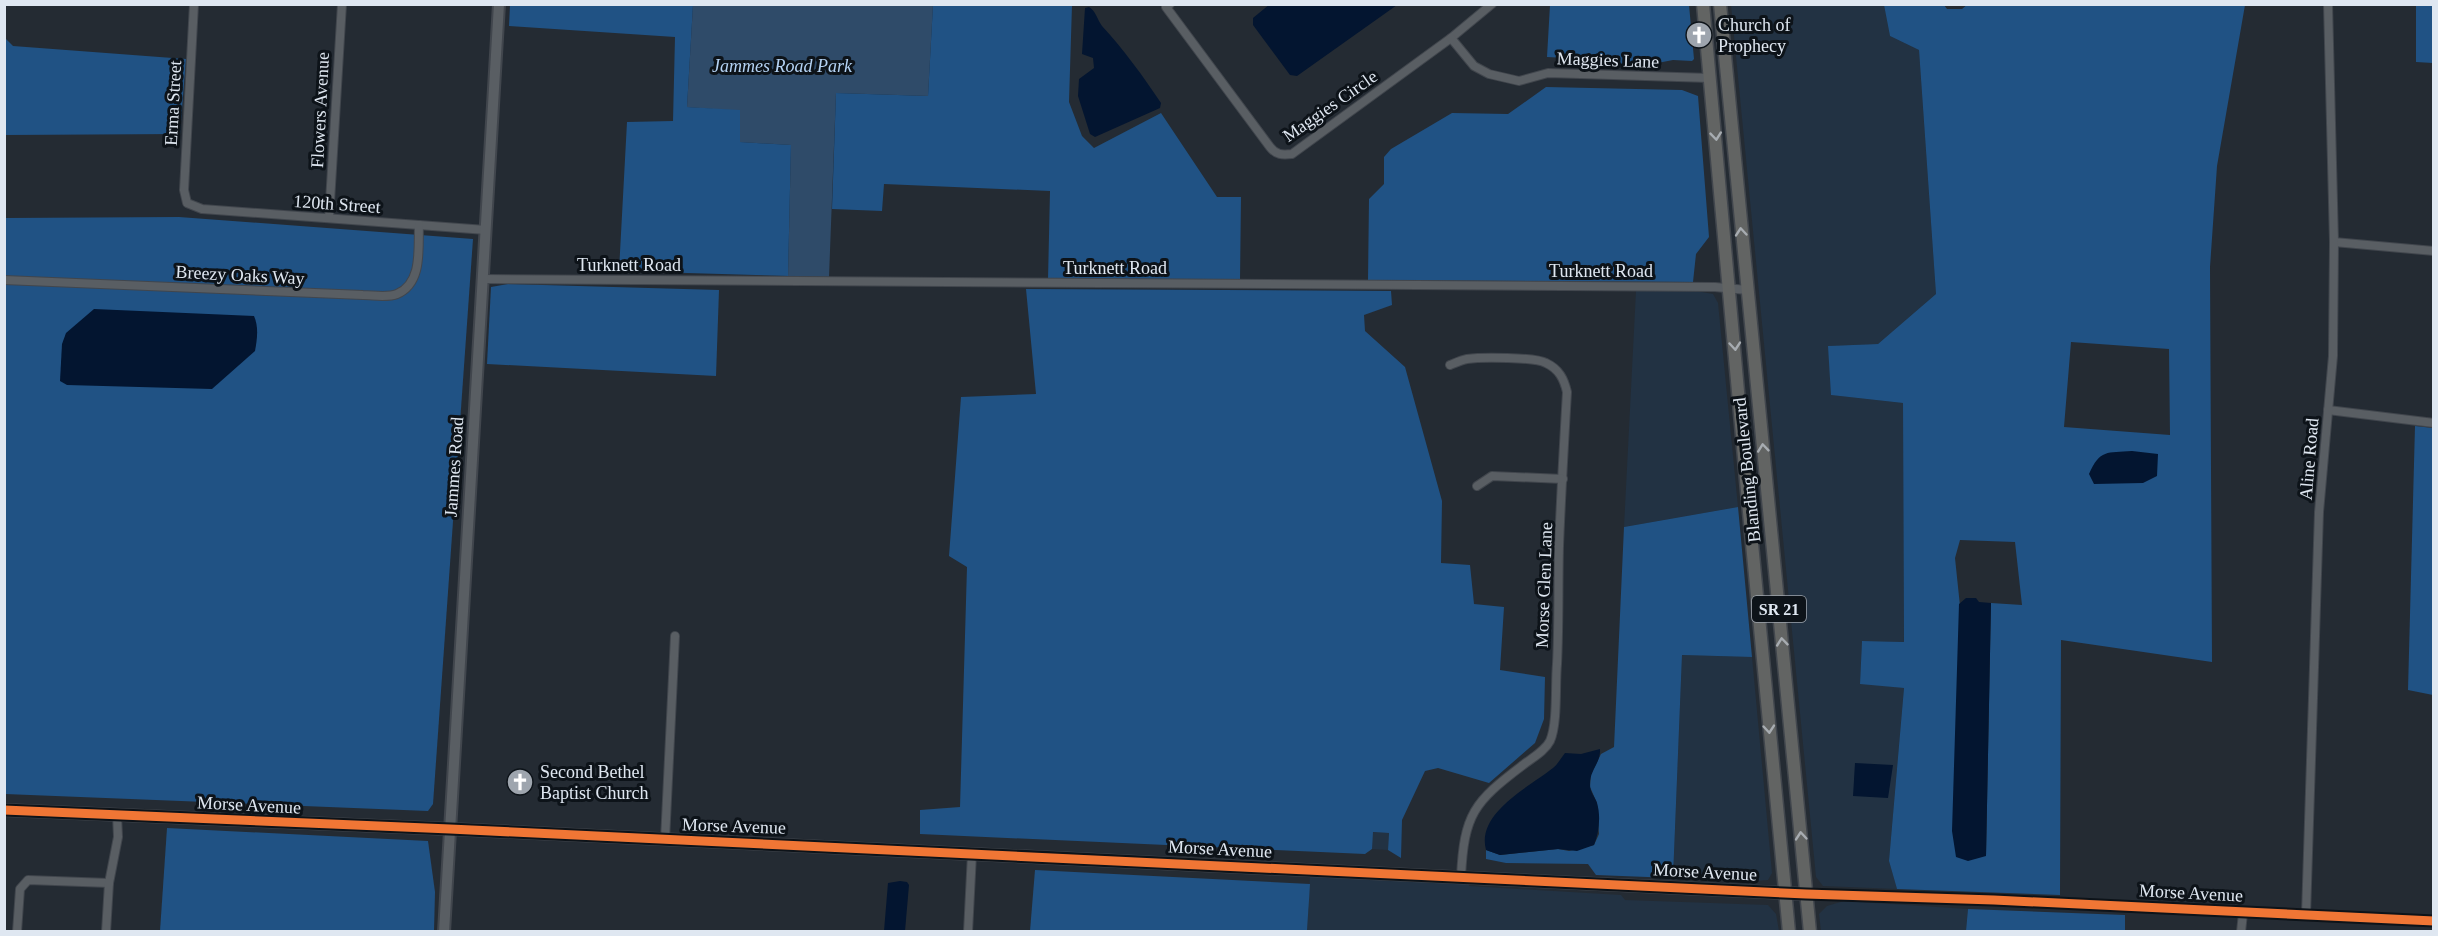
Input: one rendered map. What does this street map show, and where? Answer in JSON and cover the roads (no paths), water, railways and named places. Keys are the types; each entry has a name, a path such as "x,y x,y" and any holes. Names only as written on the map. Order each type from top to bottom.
{"main road":[{"name":"Blanding Boulevard","path":"1703,4 1789,932"},
{"name":"Blanding Boulevard","path":"1720,4 1810,932"},
{"path":"1707,38 1717,70 1728,83"},
{"path":"1710,78 1721,93 1731,124"},
{"path":"1747,491 1767,489"},
{"path":"1766,692 1787,691"}],"street":[{"name":"Erma Street","path":"188,203 184,190 194,4"},
{"name":"Flowers Avenue","path":"329,218 342,4"},
{"name":"Jammes Road","path":"444,932 500,4"},
{"name":"Maggies Circle","path":"1170,4 1166,8 1270,147 1275,153 1284,155 1292,154 1451,38 1492,4"},
{"name":"Aline Road","path":"2306,915 2319,513 2333,356 2334,242 2328,4"},
{"name":"Maggies Lane","path":"1451,38 1474,66 1489,74 1519,81 1548,73 1710,78"},
{"name":"120th Street","path":"188,203 202,209 486,230"},
{"name":"Breezy Oaks Way","path":"4,280 396,295 409,284 416,272 419,225"},
{"path":"2334,242 2433,251"},
{"name":"Turknett Road","path":"483,279 1730,288 1747,290"},
{"name":"Morse Glen Lane","path":"1450,365 1468,359 1533,359 1545,362 1557,369 1564,379 1567,392 1558,643 1554,721 1550,740 1542,750 1494,787 1480,801 1470,818 1464,840 1461,877"},
{"path":"2328,410 2433,423"},
{"path":"1477,486 1492,476 1563,479"},
{"path":"665,840 675,636"},
{"name":"Morse Avenue","path":"4,810 2433,921"},
{"path":"106,932 109,883 118,837 117,815"},
{"path":"968,932 972,854"},
{"path":"17,932 20,889 28,880 109,883"},
{"path":"2241,932 2242,913"}],"place":[{"name":"Church of Prophecy","path":"1699,35"},
{"name":"Second Bethel Baptist Church","path":"520,782"}],"park label":[{"name":"Jammes Road Park","path":"782,66"}]}
